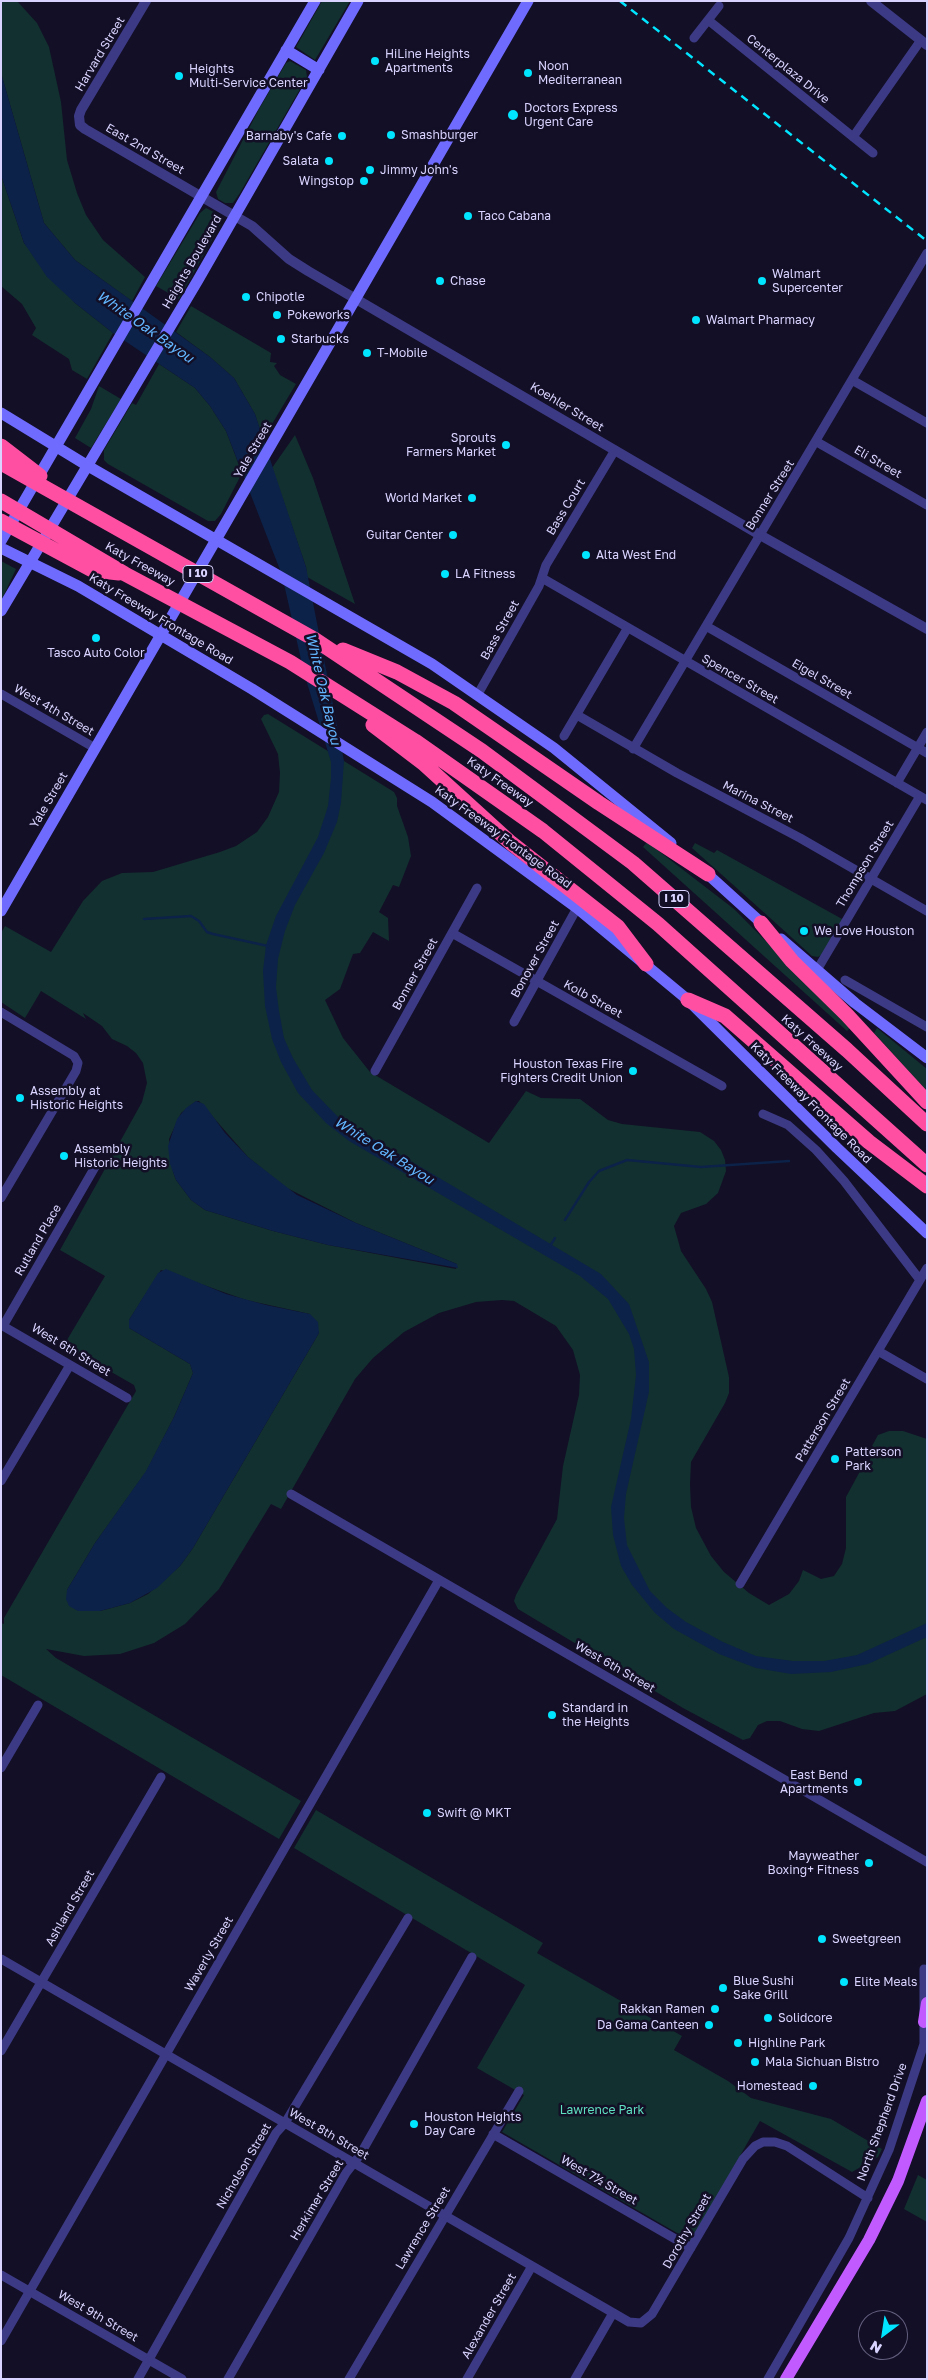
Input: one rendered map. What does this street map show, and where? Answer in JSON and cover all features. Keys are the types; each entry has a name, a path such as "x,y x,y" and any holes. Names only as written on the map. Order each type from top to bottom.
{"highway":[{"name":"Katy Freeway","path":"1,446 10,464 82,510 314,639 404,697 490,756 633,863 847,1050 927,1124"},
{"name":"Katy Freeway","path":"1,501 125,574 290,662 415,741 543,831 632,902 927,1165"},
{"path":"1,521 92,570 125,574"},
{"path":"314,639 397,672 454,703 599,803 708,874"},
{"path":"290,662 423,762 512,843 618,927 646,964"},
{"path":"761,923 792,961 847,1015 927,1102"},
{"path":"688,1000 725,1016 869,1142 927,1186"}],"main road":[{"name":"Heights Boulevard","path":"1,541 58,447 95,379 315,1"},
{"name":"Heights Boulevard","path":"1,611 129,398 358,1"},
{"name":"Yale Street","path":"1,911 528,1"},
{"path":"286,50 318,70"},
{"path":"1,413 88,466 386,636 478,694 554,748 708,874 761,923 855,1003 927,1058"},
{"name":"Katy Freeway Frontage Road","path":"1,548 78,586 252,689 432,802 577,908 688,1000 844,1155 927,1233"},
{"path":"924,2022 927,2003"},
{"path":"786,2379 869,2240 898,2181 927,2101"}],"street":[{"name":"Harvard Street","path":"80,121 78,116 81,110 146,1"},
{"path":"853,137 924,42 874,2"},
{"path":"694,38 719,6"},
{"name":"Centerplaza Drive","path":"708,20 873,153"},
{"name":"East 2nd Street","path":"80,121 85,129 202,196"},
{"name":"Koehler Street","path":"202,196 252,226 289,259 760,535 927,629"},
{"name":"Bonner Street","path":"633,749 817,442 927,253"},
{"path":"852,380 927,423"},
{"name":"Eli Street","path":"817,442 927,505"},
{"name":"Bass Court","path":"542,578 546,565 615,450"},
{"name":"Spencer Street","path":"542,578 923,798"},
{"name":"Bass Street","path":"478,694 542,578"},
{"name":"Eigel Street","path":"706,626 927,753"},
{"path":"564,736 627,628"},
{"name":"West 4th Street","path":"1,694 95,748"},
{"name":"Marina Street","path":"577,715 633,749 701,787 792,833 927,911"},
{"path":"897,783 927,732"},
{"name":"Thompson Street","path":"817,970 923,798"},
{"name":"Bonner Street","path":"375,1071 477,888"},
{"name":"Bonover Street","path":"514,1022 577,908"},
{"name":"Kolb Street","path":"452,933 722,1086"},
{"path":"845,980 927,1027"},
{"path":"1,1012 78,1060 76,1071 1,1198"},
{"path":"763,1114 788,1125 816,1150 844,1181 920,1280"},
{"name":"Rutland Place","path":"2,1325 95,1167"},
{"name":"Patterson Street","path":"740,1584 927,1268"},
{"name":"West 6th Street","path":"2,1325 127,1398"},
{"path":"878,1351 927,1379"},
{"path":"1,1481 70,1365"},
{"name":"West 6th Street","path":"291,1494 927,1862"},
{"name":"Waverly Street","path":"1,2341 439,1580"},
{"path":"1,1768 38,1705"},
{"name":"Ashland Street","path":"1,2051 161,1777"},
{"name":"Nicholson Street","path":"138,2379 276,2134 285,2123 408,1918"},
{"name":"Herkimer Street","path":"228,2379 472,1957"},
{"name":"West 8th Street","path":"1,1959 613,2313 629,2322 645,2322"},
{"name":"North Shepherd Drive","path":"768,2379 850,2238 889,2150 924,2044 924,1969"},
{"name":"Lawrence Street","path":"349,2379 519,2091"},
{"name":"West 7½ Street","path":"494,2134 691,2248"},
{"name":"Dorothy Street","path":"645,2322 652,2314 748,2151 763,2142 774,2142 787,2146 868,2198"},
{"name":"Alexander Street","path":"467,2379 532,2266"},
{"name":"West 9th Street","path":"1,2275 182,2379"},
{"path":"575,2379 613,2313"}],"green space":[{"path":"1,1 17,1 37,23 49,47 61,102 67,160 86,215 103,240 145,277 132,301 75,260 44,223 1,73"},
{"path":"322,1 350,1 315,60 296,47"},
{"path":"290,61 306,70 307,77 240,193 233,203 225,203 218,199 216,192 259,109 286,63"},
{"path":"1,175 24,243 75,303 113,333 87,379 72,370 69,359 32,335 36,328 22,304 1,286"},
{"path":"206,208 218,214 222,222 179,299 156,286 200,213"},
{"path":"191,306 271,353 270,362 277,363 274,366 280,375 296,384 263,439 255,414 234,378 210,357 176,332"},
{"path":"159,364 195,388 210,406 226,431 242,473 221,514 215,521 208,521 104,460 104,450 132,403 136,405"},
{"path":"99,386 121,399 91,448 75,438 91,409"},
{"path":"295,435 313,478 355,604 307,577 306,567 272,468"},
{"path":"1,561 16,569 1,601"},
{"path":"268,714 394,792 397,798 397,806 408,837 411,856 399,887 393,885 379,912 388,918 389,941 373,932 360,953 353,954 340,989 325,1000 343,1038 370,1072 489,1143 526,1091 541,1098 580,1099 608,1120 622,1124 700,1132 714,1141 721,1150 725,1160 726,1171 718,1193 706,1204 681,1213 674,1226 681,1251 706,1289 712,1302 729,1377 729,1393 725,1403 691,1462 690,1484 691,1507 696,1528 711,1556 724,1572 749,1593 769,1605 789,1594 799,1581 803,1570 821,1579 834,1576 842,1564 846,1548 846,1497 865,1462 868,1463 876,1449 872,1446 878,1435 889,1431 903,1431 927,1439 927,1694 895,1711 874,1713 819,1731 802,1729 780,1721 767,1721 758,1725 750,1738 743,1740 683,1708 518,1609 514,1601 516,1595 557,1519 563,1466 579,1395 580,1375 573,1350 556,1326 514,1301 502,1300 476,1302 439,1313 404,1332 373,1358 355,1379 281,1509 271,1504 219,1589 185,1624 154,1643 120,1654 84,1656 46,1649 56,1658 301,1801 279,1839 1,1675 1,1623 4,1624 4,1618 136,1391 134,1385 64,1345 105,1276 60,1250 142,1102 147,1083 143,1063 136,1053 127,1046 112,1039 102,1026 83,1013 86,1019 41,991 25,1018 1,1002 1,933 5,926 51,952 83,901 102,881 122,873 153,872 220,852 236,846 257,832 268,817 279,792 278,754 261,719 264,715","holes":["196,1101 199,1101 248,1157 285,1187 356,1223 457,1264 456,1269 328,1245 273,1231 205,1210 191,1200 176,1180 173,1172 169,1139 181,1113","161,1270 246,1300 310,1314 319,1333 193,1548 180,1566 148,1594 130,1603 100,1611 78,1611 67,1590 95,1543 146,1472 174,1417 193,1373 190,1364 129,1328 129,1320"]},
{"path":"647,842 734,909 851,1027 847,1031 643,847"},
{"path":"695,843 714,853 717,850 844,920 821,955 818,957 812,956 692,848"},
{"path":"877,1028 927,1069 927,1091 874,1033"},
{"name":"Lawrence Park","path":"316,1810 543,1943 537,1953 682,2036 674,2050 728,2081 751,2098 831,2119 882,2149 878,2157 852,2172 760,2121 691,2241 502,2132 524,2095 477,2068 525,1985 294,1848"},
{"path":"918,2175 927,2180 927,2222 904,2209"}],"water":[{"name":"White Oak Bayou","path":"1,73 44,223 75,260 210,357 234,378 255,414 306,567 344,761 341,803 337,822 324,853 295,905 285,931 278,959 276,987 279,1011 284,1038 293,1058 312,1090 340,1119 601,1274 629,1304 649,1362 649,1392 626,1494 624,1518 627,1545 650,1591 667,1608 686,1622 723,1642 756,1656 793,1661 824,1661 857,1655 927,1623 927,1637 868,1664 831,1672 791,1674 756,1668 719,1654 674,1629 655,1613 632,1585 621,1566 613,1535 611,1507 631,1419 636,1375 634,1349 629,1334 608,1299 580,1276 349,1141 326,1123 298,1093 281,1062 272,1039 265,1006 263,971 266,945 276,916 318,837 328,806 331,762 304,673 282,575 226,431 210,406 195,388 113,333 75,303 47,277 24,243 1,175"},
{"path":"196,1101 204,1104 225,1133 248,1157 297,1195 356,1223 457,1264 458,1268 328,1245 273,1231 205,1210 191,1200 176,1180 170,1164 168,1146 177,1119 186,1108"},
{"path":"166,1269 226,1294 310,1314 318,1322 319,1333 193,1548 180,1566 157,1588 130,1603 100,1611 78,1611 69,1606 66,1599 67,1590 95,1543 146,1471 174,1417 193,1373 190,1364 129,1328 129,1320 158,1273"}],"waterway":[{"path":"144,919 191,916 199,921 207,932 268,946"},
{"path":"565,1220 589,1182 599,1171 627,1160 701,1167 789,1161"},
{"path":"550,1246 555,1238"}],"railway":[{"path":"620,1 927,241"}],"place":[{"name":"HiLine Heights Apartments","path":"375,61"},
{"name":"Noon Mediterranean","path":"528,73"},
{"name":"Heights Multi-Service Center","path":"179,76"},
{"name":"Doctors Express Urgent Care","path":"513,115"},
{"name":"Smashburger","path":"391,135"},
{"name":"Barnaby's Cafe","path":"342,136"},
{"name":"Salata","path":"329,161"},
{"name":"Jimmy John's","path":"370,170"},
{"name":"Wingstop","path":"364,181"},
{"name":"Taco Cabana","path":"468,216"},
{"name":"Chase","path":"440,281"},
{"name":"Walmart Supercenter","path":"762,281"},
{"name":"Chipotle","path":"246,297"},
{"name":"Pokeworks","path":"277,315"},
{"name":"Walmart Pharmacy","path":"696,320"},
{"name":"Starbucks","path":"281,339"},
{"name":"T-Mobile","path":"367,353"},
{"name":"Sprouts Farmers Market","path":"506,445"},
{"name":"World Market","path":"472,498"},
{"name":"Guitar Center","path":"453,535"},
{"name":"Alta West End","path":"586,555"},
{"name":"LA Fitness","path":"445,574"},
{"name":"Tasco Auto Color","path":"96,638"},
{"name":"We Love Houston","path":"804,931"},
{"name":"Houston Texas Fire Fighters Credit Union","path":"633,1071"},
{"name":"Assembly at Historic Heights","path":"20,1098"},
{"name":"Assembly Historic Heights","path":"64,1156"},
{"name":"Patterson Park","path":"835,1459"},
{"name":"Standard in the Heights","path":"552,1715"},
{"name":"East Bend Apartments","path":"858,1782"},
{"name":"Swift @ MKT","path":"427,1813"},
{"name":"Mayweather Boxing+ Fitness","path":"869,1863"},
{"name":"Sweetgreen","path":"822,1939"},
{"name":"Elite Meals","path":"844,1982"},
{"name":"Blue Sushi Sake Grill","path":"723,1988"},
{"name":"Rakkan Ramen","path":"715,2009"},
{"name":"Solidcore","path":"768,2018"},
{"name":"Da Gama Canteen","path":"709,2025"},
{"name":"Highline Park","path":"738,2043"},
{"name":"Mala Sichuan Bistro","path":"755,2062"},
{"name":"Homestead","path":"813,2086"},
{"name":"Houston Heights Day Care","path":"414,2124"}]}
